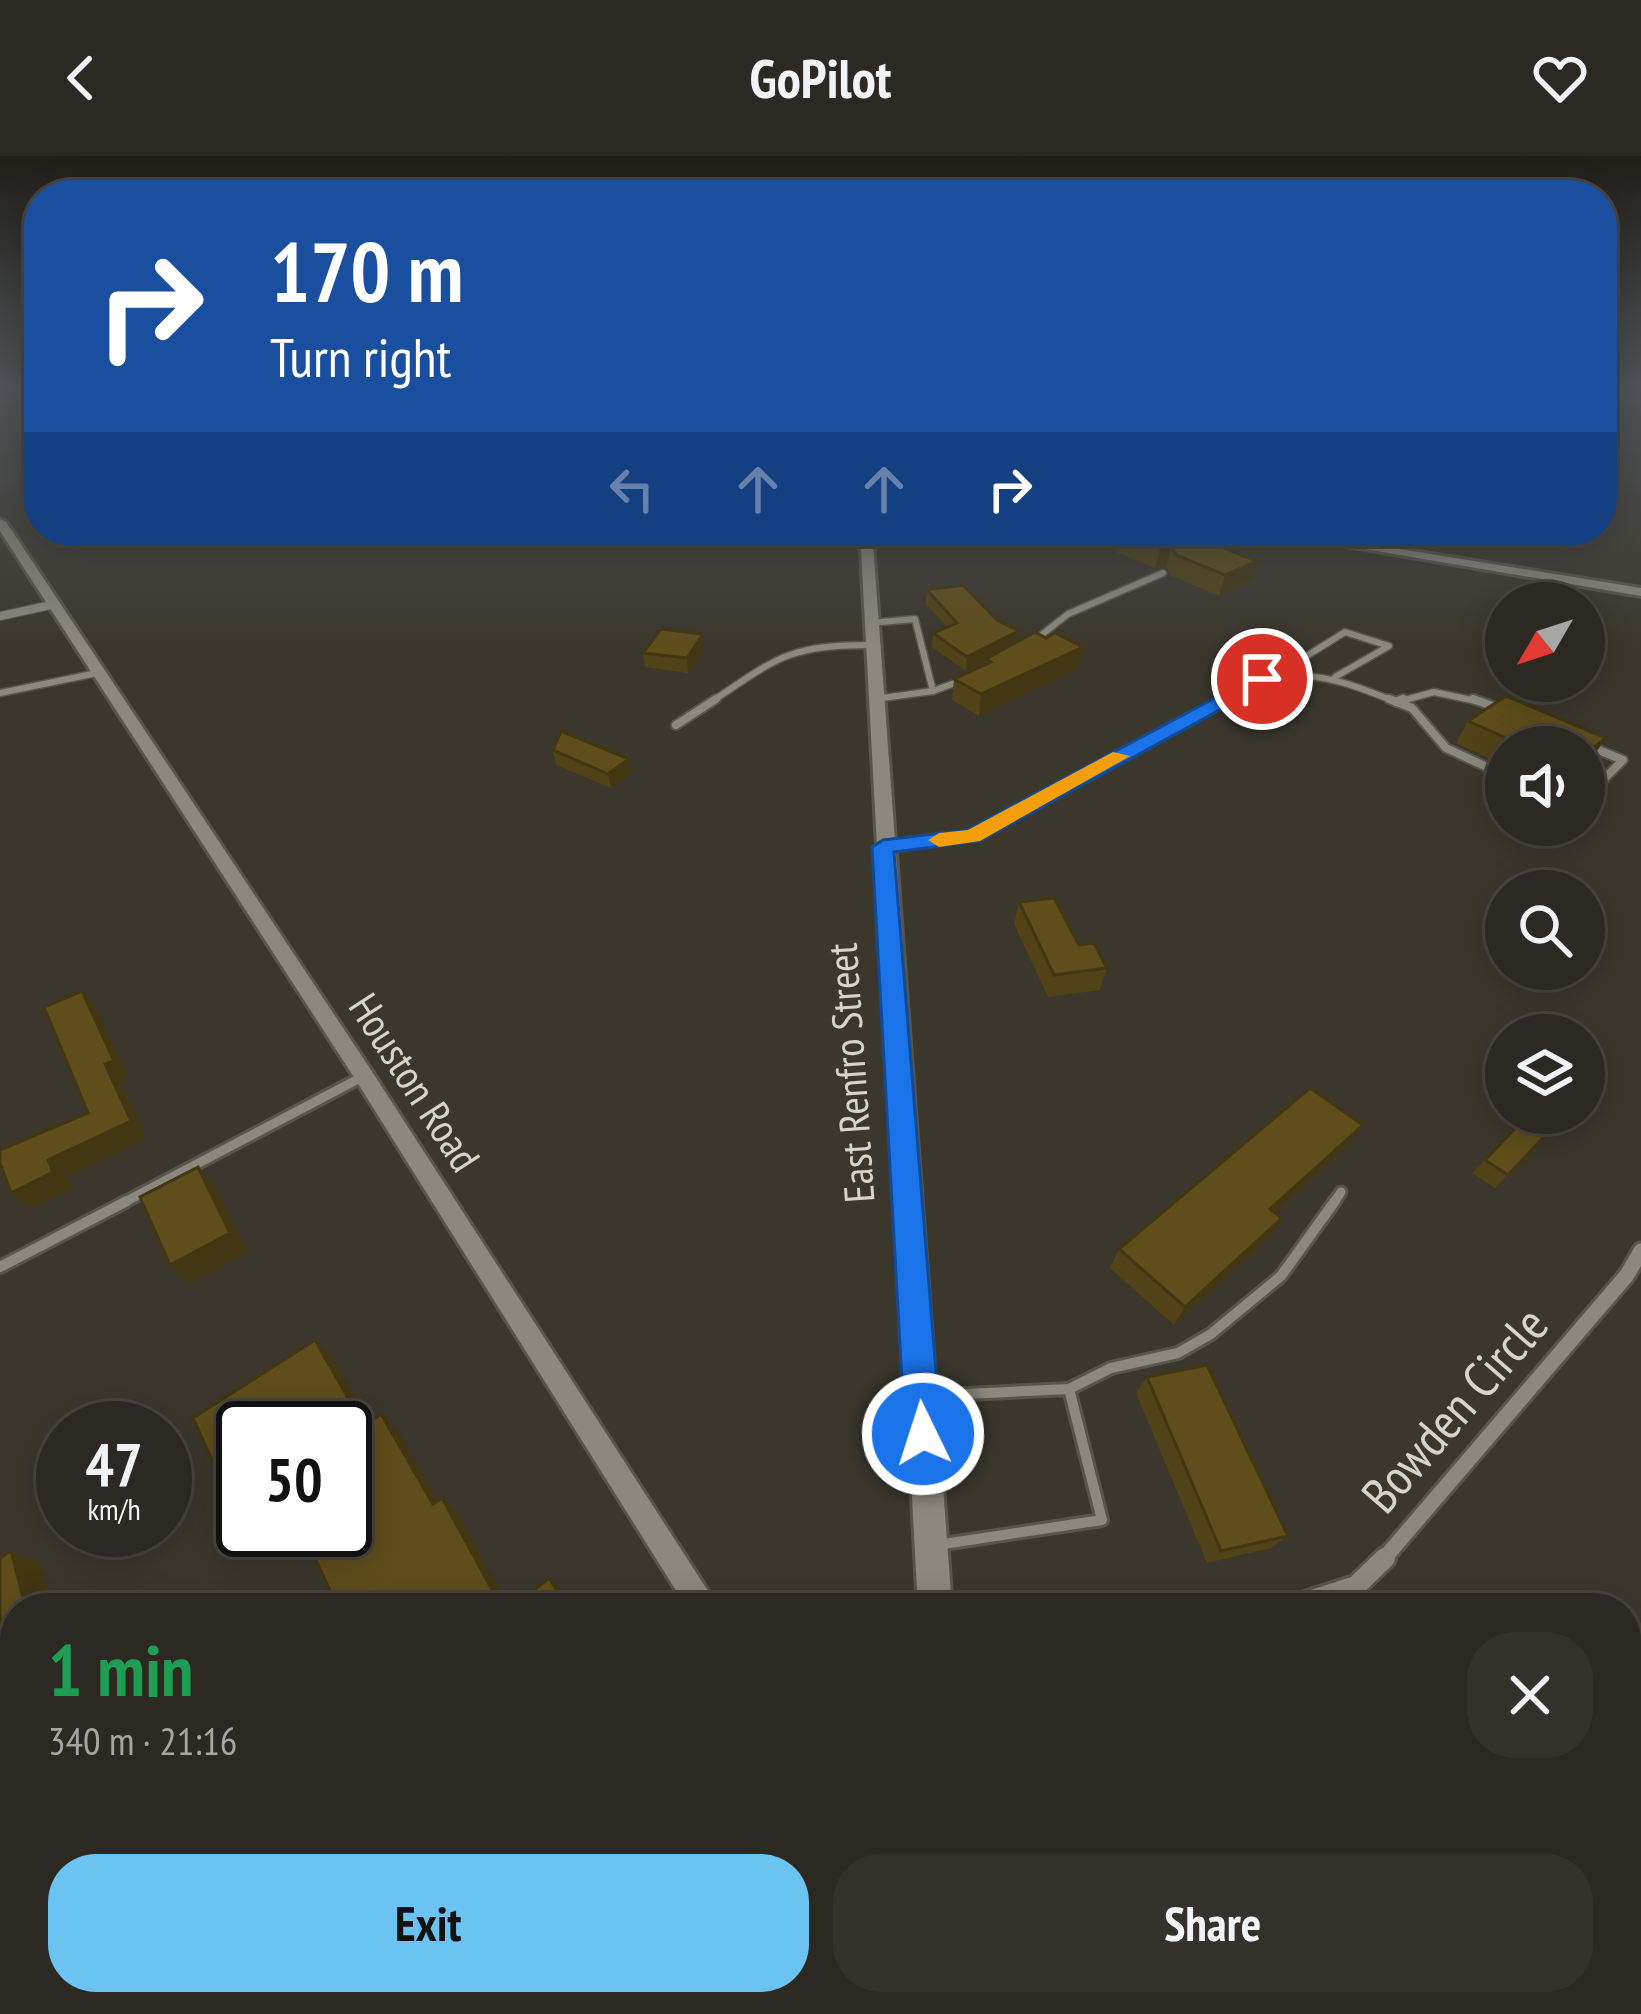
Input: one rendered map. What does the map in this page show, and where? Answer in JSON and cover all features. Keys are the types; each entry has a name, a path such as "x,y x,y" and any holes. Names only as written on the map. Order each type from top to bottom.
{"main road":[{"name":"East Renfro Street","path":"867,546 934,1593"},
{"path":"1375,546 1641,580"},
{"path":"1401,546 1641,592"}],"street":[{"name":"Houston Road","path":"0,522 364,1076 694,1593"},
{"path":"0,616 51,605"},
{"name":"Bowden Circle","path":"1340,1593 1355,1586 1407,1536 1627,1275 1641,1251"}],"lane":[{"path":"1022,651 1069,614 1163,573"},
{"path":"676,725 783,654 915,619 934,691"},
{"path":"1296,676 1297,662 1345,632 1389,646 1335,677"},
{"path":"0,693 97,673"},
{"path":"875,699 934,691 981,673"},
{"path":"883,847 973,836 1262,679 1335,677 1412,708 1446,748 1485,766"},
{"path":"1396,702 1419,689 1465,694 1504,711"},
{"path":"1605,753 1623,760 1605,778"},
{"path":"0,1267 364,1076"},
{"path":"920,1396 1070,1389 1112,1368 1178,1353 1211,1334 1281,1276 1341,1192"},
{"path":"932,1546 1102,1520 1070,1389"}],"building":[{"path":"1153,546 1219,546 1257,561 1225,575 1176,555 1172,547"},
{"path":"963,585 997,620 1019,631 967,657 933,633 957,623 927,590"},
{"path":"661,629 703,634 687,658 643,653"},
{"path":"1035,632 1046,638 1055,633 1083,647 981,694 954,679 991,662 986,659"},
{"path":"1497,702 1520,702 1577,726 1485,728 1468,721"},
{"path":"561,731 629,759 608,774 553,750"},
{"path":"1054,898 1079,945 1094,943 1107,968 1054,975 1019,902"},
{"path":"82,991 114,1061 105,1064 131,1121 48,1160 53,1172 11,1193 0,1150 88,1113 44,1007"},
{"path":"1310,1088 1363,1125 1270,1209 1282,1218 1185,1307 1119,1249"},
{"path":"1510,1134 1547,1134 1508,1175 1485,1160"},
{"path":"198,1167 230,1233 170,1265 140,1197"},
{"path":"315,1340 350,1401 220,1401"},
{"path":"1207,1365 1288,1536 1221,1551 1147,1377"},
{"path":"216,1403 216,1468 193,1418"},
{"path":"381,1414 433,1504 442,1498 494,1593 331,1593 314,1557 372,1557 372,1420"},
{"path":"11,1551 22,1593 0,1593 0,1558"},
{"path":"549,1578 558,1593 530,1593"}],"slow traffic":[{"path":"939,840 973,836 1120,756"}],"route":[{"path":"923,1434 883,847 973,836 1262,679"}]}
